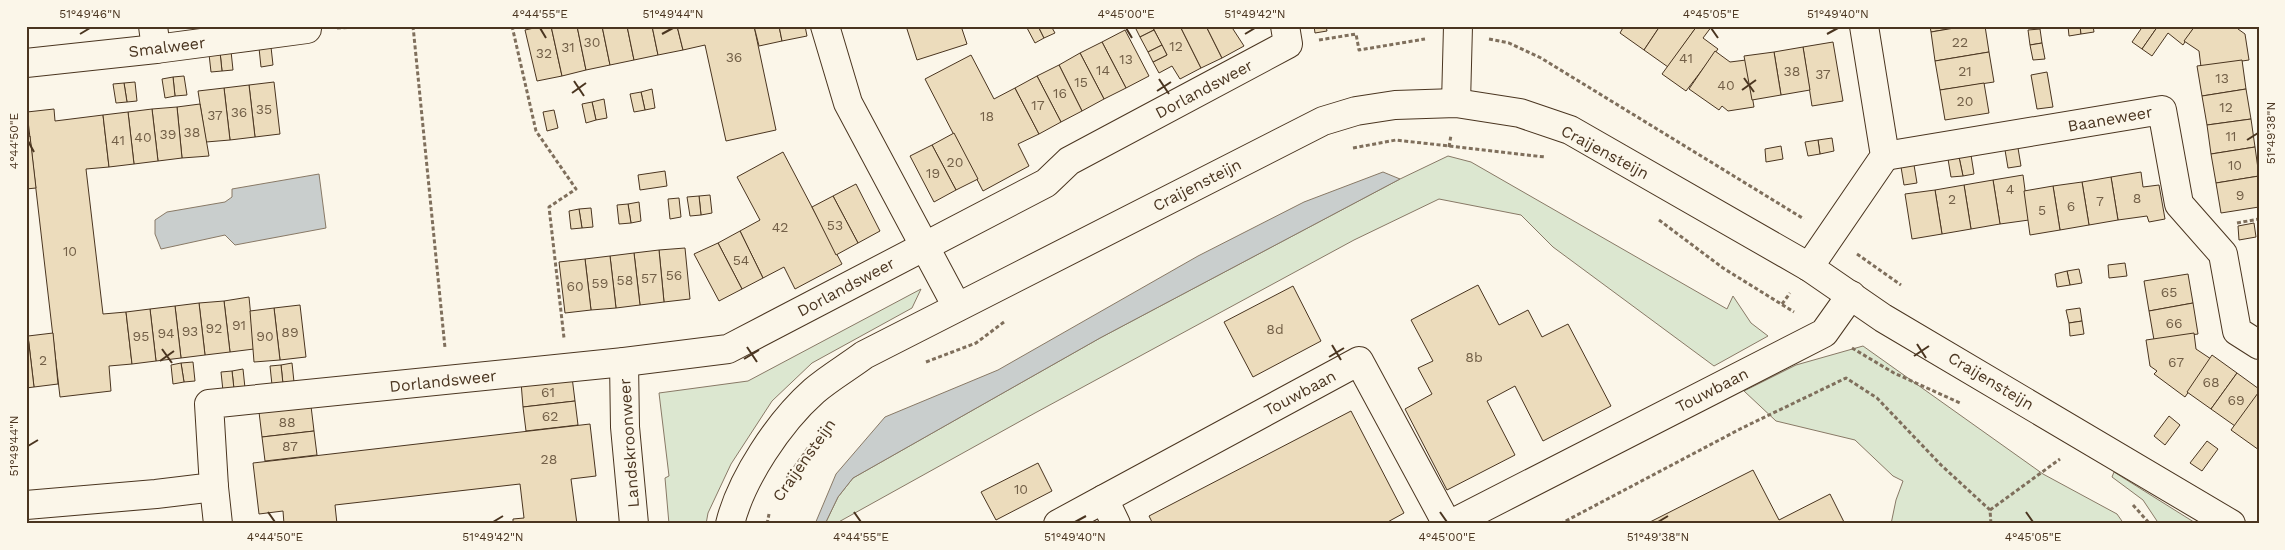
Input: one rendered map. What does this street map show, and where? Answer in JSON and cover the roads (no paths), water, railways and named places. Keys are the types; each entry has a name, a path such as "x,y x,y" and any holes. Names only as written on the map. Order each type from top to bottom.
{"street":[{"path":"825,26 848,103 923,247 957,307"},
{"name":"Dorlandsweer","path":"214,486 209,404 568,368 728,349 1046,182 1069,161 1288,44 1285,26"},
{"path":"1456,103 1458,26"},
{"path":"1809,267 1884,156 1864,26"},
{"name":"Smalweer","path":"26,63 155,38 307,29"},
{"name":"Craijensteijn","path":"730,524 734,506 753,470 778,432 814,391 864,355 1323,121 1356,111 1396,105 1456,103 1520,113 1570,130 1809,267 1883,318 2231,524"},
{"name":"Baaneweer","path":"1884,156 2162,110 2179,204 2223,254 2237,331 2259,345"},
{"name":"Touwbaan","path":"1451,524 1824,333 1851,295"},
{"name":"Touwbaan","path":"1058,524 1359,361 1447,524"},
{"name":"Landskroonweer","path":"624,362 625,427 634,524"},
{"path":"26,504 156,494 214,486 218,524"},
{"path":"1104,499 1116,524"}]}
